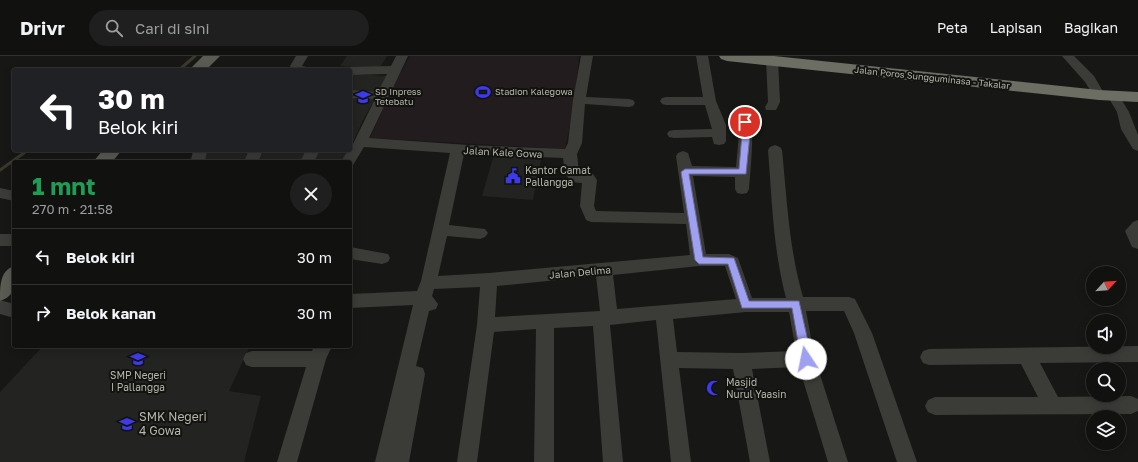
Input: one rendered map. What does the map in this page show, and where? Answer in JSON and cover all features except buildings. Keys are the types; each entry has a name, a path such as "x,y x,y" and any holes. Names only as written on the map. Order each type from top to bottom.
{"highway":[{"name":"Jalan Poros Sungguminasa - Takalar","path":"727,56 775,59 1107,96 1138,97"}],"main road":[{"path":"199,68 212,56"},
{"path":"104,160 111,152"},
{"path":"0,292 12,277"}],"street":[{"path":"297,68 296,66 302,56"},
{"path":"349,160 360,142 402,56"},
{"path":"587,56 579,100 575,143 570,154 572,174 579,178 588,178 590,180 587,206 591,216 692,219"},
{"path":"674,134 719,137 718,120 710,101 702,56"},
{"path":"1068,56 1089,78 1096,88 1107,96 1123,112 1128,128 1138,146"},
{"path":"771,107 774,102 775,59"},
{"path":"352,71 394,70"},
{"path":"352,94 383,96"},
{"path":"579,100 629,103"},
{"path":"666,101 710,101"},
{"path":"742,189 746,134 745,122"},
{"name":"Jalan Kale Gowa","path":"360,142 463,150 570,154"},
{"path":"433,282 463,150"},
{"path":"775,150 783,244 787,271 796,304 806,359 838,462"},
{"path":"683,156 699,260"},
{"path":"685,172 743,172"},
{"path":"385,462 426,301 450,231 455,183"},
{"path":"1138,226 1133,231 1138,243"},
{"path":"450,231 480,233"},
{"path":"0,240 12,240"},
{"path":"352,253 382,258"},
{"name":"Jalan Delima","path":"433,282 489,280 699,260 731,261 746,305"},
{"path":"604,270 605,318 613,462"},
{"path":"467,462 486,325 489,280"},
{"path":"352,301 426,301"},
{"path":"399,462 426,301"},
{"path":"486,325 605,318 746,305 849,304 863,333 907,462"},
{"path":"664,313 681,462"},
{"path":"544,322 544,462"},
{"path":"252,359 320,353 287,462"},
{"path":"929,357 1138,354"},
{"path":"1026,356 1053,405"},
{"path":"670,360 740,361 806,359"},
{"path":"740,361 760,462"},
{"path":"935,406 1131,405"}],"shaded area":[{"path":"347,56 387,56 379,69 340,66"},
{"name":"Stadion Kalegowa","path":"410,56 579,56 574,104 565,149 370,138 396,80"},
{"name":"SD Inpress Tetebatu","path":"352,74 388,76 363,120 352,145"},
{"name":"Kantor Camat Pallangga","path":"495,151 542,155 533,200 482,196"},
{"path":"194,152 349,152 344,160 188,160"},
{"name":"SMK Negeri 4 Gowa","path":"41,348 249,348 229,391 261,396 244,462 0,462 0,392"}],"waterway":[{"path":"181,68 195,56"},
{"path":"14,160 25,152"},
{"path":"0,170 12,161"}],"place":[{"name":"Stadion Kalegowa","path":"483,92"},
{"name":"SD Inpress Tetebatu","path":"363,97"},
{"name":"Kantor Camat Pallangga","path":"513,176"},
{"name":"SMP Negeri I Pallangga","path":"138,359"},
{"name":"Masjid Nurul Yaasin","path":"714,388"},
{"name":"SMK Negeri 4 Gowa","path":"127,424"}],"route":[{"path":"745,122 746,134 743,172 685,172 699,260 731,261 746,305 796,304 806,359"}]}
